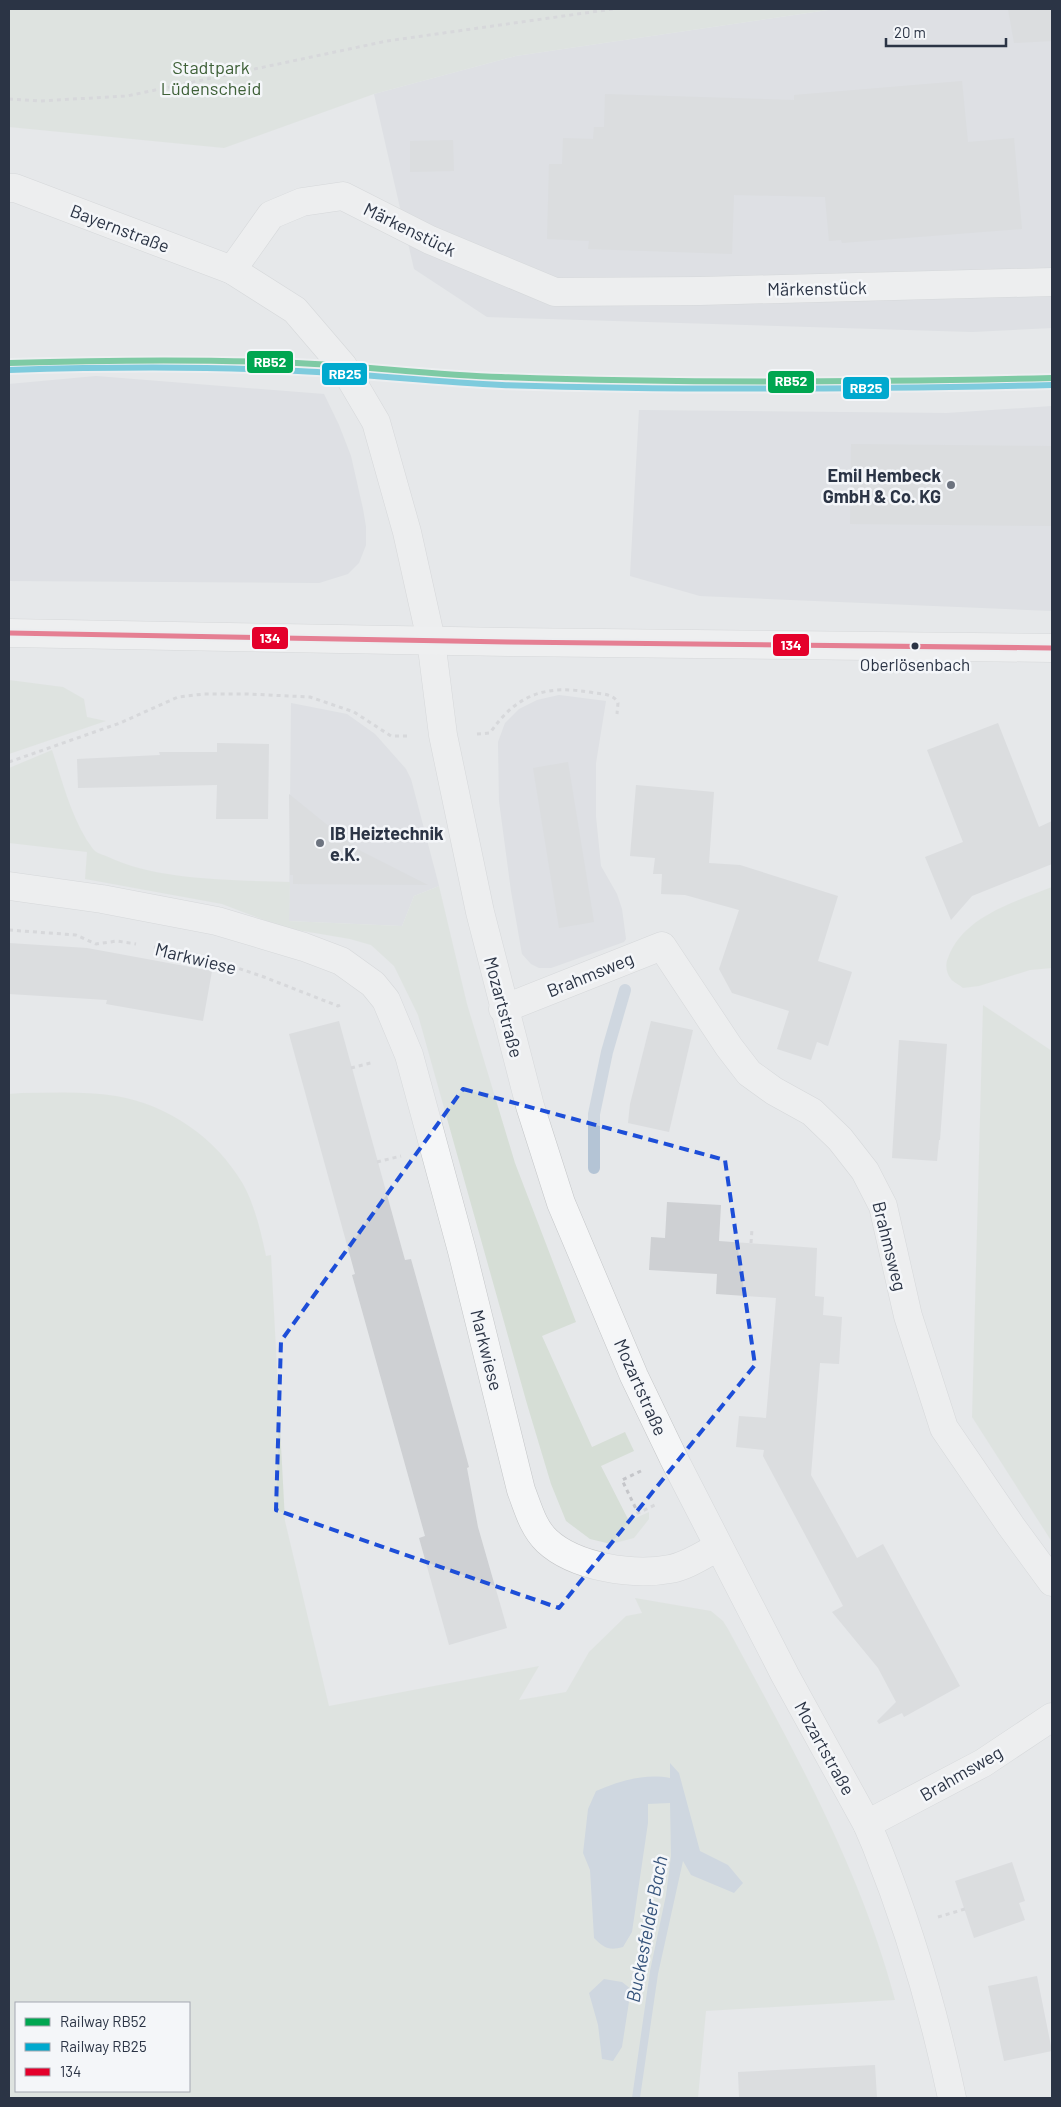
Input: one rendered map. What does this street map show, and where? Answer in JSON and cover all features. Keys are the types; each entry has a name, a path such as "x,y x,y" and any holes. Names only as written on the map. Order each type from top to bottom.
{"main road":[{"path":"9,633 1052,648"}],"street":[{"name":"Bayernstraße","path":"11,189 232,270"},
{"name":"Märkenstück","path":"232,270 271,215 302,202 343,196 430,240 555,292 700,291 1052,282"},
{"path":"232,270 295,310 343,366 376,422 407,532 431,640"},
{"name":"Mozartstraße","path":"431,640 443,735 478,903 530,1106 561,1204 634,1376 718,1547 785,1675 867,1824 886,1868 923,1979 952,2098"},
{"name":"Markwiese","path":"9,886 102,899 217,920 304,947 341,961 373,984 386,1000 409,1055 462,1250 521,1490 534,1525 546,1541 565,1554 598,1567 636,1571 671,1569 697,1559 718,1547"},
{"name":"Brahmsweg","path":"504,1009 662,946 729,1047 749,1073 774,1091 812,1112 840,1139 865,1171 883,1206 908,1316 944,1428 1052,1582"},
{"name":"Brahmsweg","path":"867,1824 983,1763 1052,1718"}],"path":[{"path":"9,99 39,101 127,96 387,40 613,9"},
{"path":"9,762 120,723 178,697 204,694 310,697 354,712 391,736 490,733 505,713 520,701 534,694 556,689 582,690 612,696 618,703 617,714"},
{"name":"Markwiese","path":"9,930 76,936 96,944 117,941 144,945"},
{"name":"Markwiese","path":"153,947 214,960 338,1006 373,984"},
{"path":"752,1229 752,1243"},
{"path":"936,1918 964,1909"}],"highlighted area":[{"path":"463,1089 725,1160 755,1365 559,1608 276,1510 281,1341"}],"shaded area":[{"path":"835,9 1052,9 1052,328 972,332 487,317 414,269 374,94 516,56"},
{"path":"96,376 324,394 351,456 363,509 366,545 359,563 348,574 319,583 9,581 9,384"},
{"path":"1052,406 1052,611 700,596 630,576 639,410 947,413"},
{"path":"559,695 606,701 596,763 596,817 601,866 617,894 622,909 626,939 624,942 551,968 539,968 531,964 522,954 511,891 499,801 498,742 505,723 519,709 537,700"},
{"path":"291,703 347,714 375,734 406,769 411,779 439,886 414,896 402,926 289,921"}],"green space":[{"name":"Stadtpark Lüdenscheid","path":"9,9 835,9 516,56 374,94 224,148 9,127"},
{"path":"9,680 63,687 84,699 87,717 106,721 9,754"},
{"path":"52,750 79,826 93,849 126,864 172,875 196,878 290,882 289,921 402,926 414,896 439,886 467,1004 515,1163 576,1322 542,1336 592,1447 625,1432 634,1451 601,1466 629,1521 649,1512 649,1519 634,1538 611,1544 590,1539 566,1521 551,1484 527,1404 418,1015 394,966 371,945 350,939 285,928 222,904 85,879 87,852 9,843 9,768"},
{"path":"1052,887 1052,968 1030,970 979,986 963,988 949,977 946,966 947,960 955,944 965,931 992,912"},
{"path":"983,1005 1052,1051 1052,1542 972,1417"},
{"path":"9,1094 104,1094 136,1100 154,1107 189,1126 205,1138 232,1167 243,1184 260,1228 266,1256 271,1255 285,1521 329,1706 539,1666 519,1700 566,1692 589,1652 626,1616 642,1613 635,1598 711,1611 723,1621 728,1629 777,1719 823,1810 863,1903 895,2000 706,2011 698,2098 9,2098"}],"water":[{"path":"670,1763 679,1773 700,1851 728,1865 743,1883 734,1893 691,1875 683,1861 658,1974 640,2098 632,2098 650,1971 666,1895 671,1856 670,1803 648,1804 648,1823 632,1932 623,1947 607,1948 594,1938 590,1870 583,1853 588,1809 596,1791 642,1777 670,1778"},
{"path":"604,1979 622,1982 631,1989 622,2047 613,2061 602,2059 598,2025 589,1993"}],"building":[{"path":"1008,9 1052,9 1052,41 1014,43"},
{"path":"962,81 968,142 1014,138 1022,229 842,243 841,240 829,241 825,197 734,195 732,254 588,249 589,241 547,239 549,164 562,164 563,138 593,139 594,127 604,127 605,94 794,100 794,95"},
{"path":"453,140 454,171 410,172 410,141"},
{"name":"Emil Hembeck GmbH & Co. KG","path":"851,444 1052,446 1052,526 850,524"},
{"path":"998,723 1039,827 1052,821 1052,864 972,896 951,920 925,857 963,842 927,750"},
{"path":"217,743 269,744 268,819 216,819 217,785 78,788 77,759 160,755 159,752 217,752"},
{"path":"568,762 594,922 559,928 533,768"},
{"path":"636,785 714,792 709,863 740,865 838,896 818,961 852,972 828,1046 817,1042 811,1060 777,1049 789,1011 732,993 719,969 739,910 685,895 661,894 662,874 653,874 655,858 630,856"},
{"name":"IB Heiztechnik e.K.","path":"289,794 357,849 428,885 293,884 293,875 290,875"},
{"path":"9,943 87,948 212,971 203,1021 106,1004 107,1000 9,994"},
{"path":"339,1021 405,1260 411,1259 459,1430 469,1467 467,1468 478,1527 507,1628 449,1645 419,1538 425,1536 352,1275 355,1274 289,1034"},
{"path":"651,1021 693,1030 669,1132 628,1123 630,1104"},
{"path":"899,1040 947,1044 937,1161 892,1158"},
{"path":"667,1202 721,1205 719,1241 817,1248 815,1296 824,1297 823,1315 842,1317 839,1364 820,1363 811,1475 857,1558 883,1544 960,1686 904,1717 902,1713 879,1724 877,1721 896,1702 878,1668 832,1612 843,1606 763,1456 764,1450 736,1447 739,1416 766,1418 776,1298 716,1294 717,1274 649,1270 651,1237 665,1238"},
{"path":"1012,1862 1025,1901 1019,1903 1025,1920 974,1938 955,1881"},
{"path":"1037,1976 1052,2051 1004,2061 988,1986"},
{"path":"875,2065 877,2098 739,2098 738,2072"}],"waterway":[{"name":"Buckesfelder Bach","path":"594,1168 594,1114 607,1052 625,990"}],"rail line":[{"name":"RB52","path":"9,363 153,360 261,362 322,364 476,376 639,381 846,381 1052,378"},
{"name":"RB25","path":"9,370 226,368 324,372 502,385 708,389 1052,385"}],"transit line":[{"name":"134","path":"9,633 508,642 1052,648"}],"place":[{"name":"Emil Hembeck GmbH & Co. KG","path":"951,485"},
{"name":"Oberlösenbach","path":"915,646"},
{"name":"IB Heiztechnik e.K.","path":"320,843"}]}
